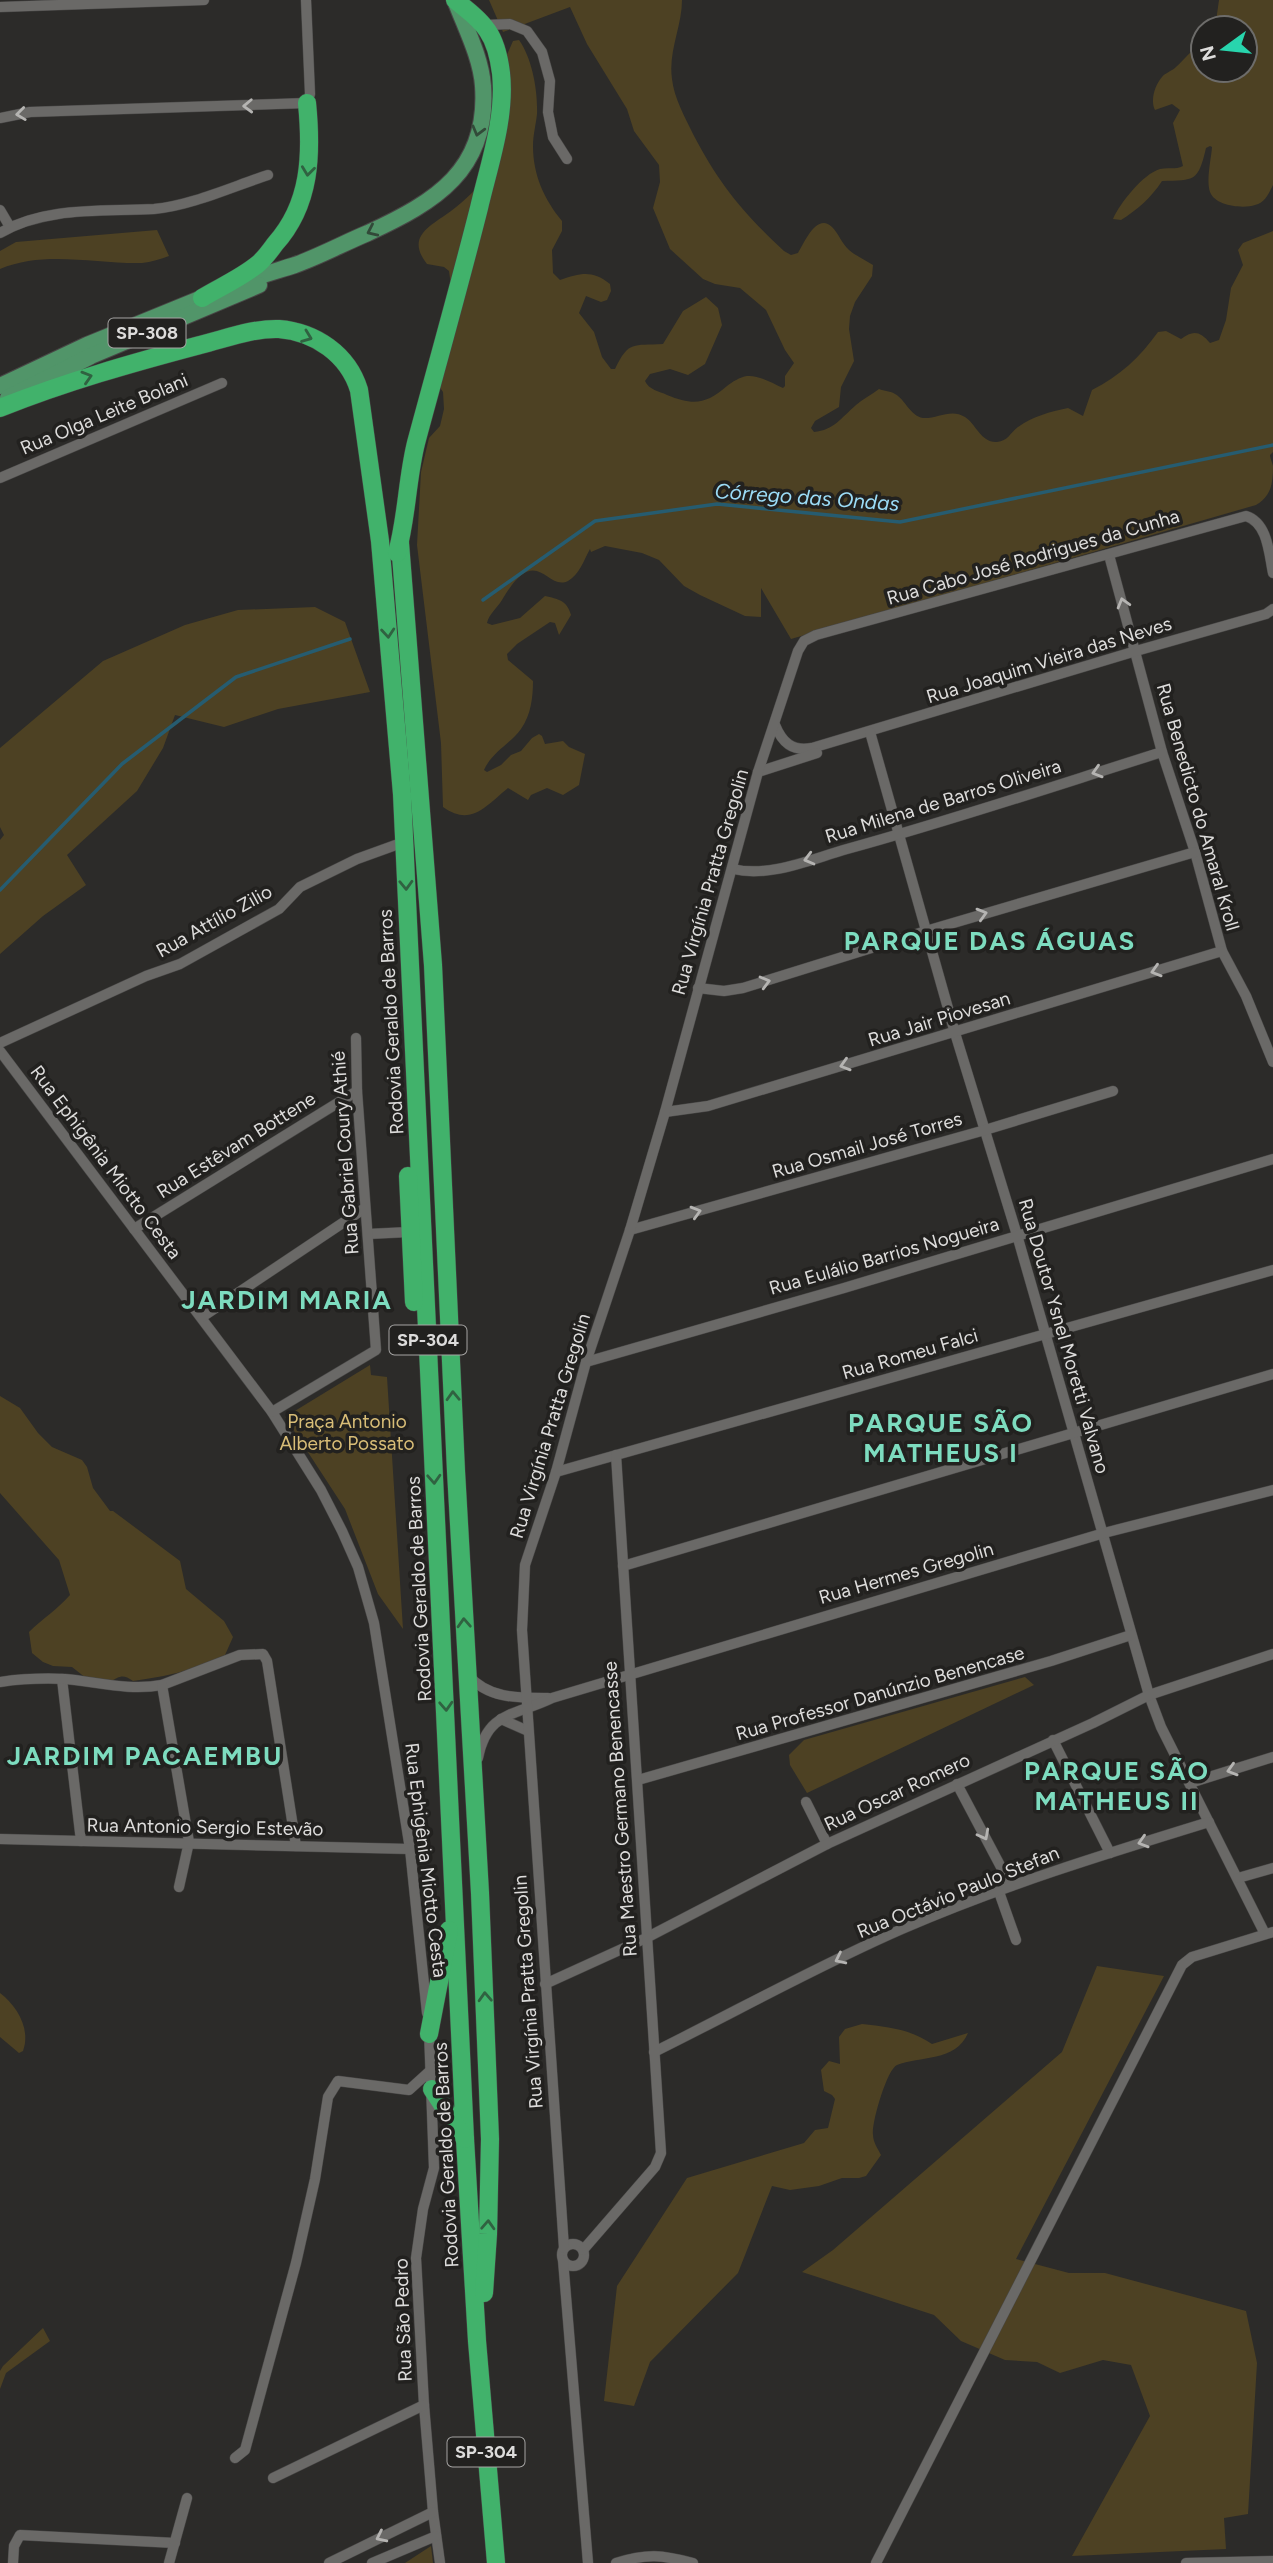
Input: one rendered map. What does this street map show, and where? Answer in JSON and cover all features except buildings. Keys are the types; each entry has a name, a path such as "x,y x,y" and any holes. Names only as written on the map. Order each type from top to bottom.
{"highway":[{"path":"385,597 400,543 415,447 449,326 502,105 501,73 494,42 486,25 455,0"},
{"path":"202,298 258,264 283,236 294,218 308,179 311,143 308,98"},
{"name":"Rodovia Geraldo de Barros","path":"0,408 133,363 264,329 304,334 322,343 342,359 356,378 380,541 404,842 465,2139 477,2341 496,2563"},
{"name":"Rodovia Geraldo de Barros","path":"400,543 433,965 472,1786 480,1893 490,2138 488,2234 477,2341"},
{"path":"413,1057 407,1129 409,1232 416,1342 430,1390"},
{"path":"429,2034 455,1899"},
{"path":"432,2089 465,2139"}],"main road":[{"name":"SP-308","path":"0,386 87,345 344,244 428,202 456,178 468,160 482,117 483,85 479,64 455,0"},
{"name":"SP-308","path":"0,402 91,356 273,279 294,265"}],"street":[{"path":"0,7 204,0"},
{"path":"0,118 30,112 308,98 306,0"},
{"path":"486,25 510,24 527,31 542,52 550,81 548,112 553,137 567,159"},
{"path":"0,210 5,230 59,215 125,208 155,209 206,196 268,174"},
{"name":"Rua Olga Leite Bolani","path":"0,478 222,383"},
{"name":"Rua Cabo José Rodrigues da Cunha","path":"804,641 816,635 1246,516 1255,520 1265,536 1273,573"},
{"name":"Rua Benedicto do Amaral Kroll","path":"1109,555 1162,752 1195,852 1222,951 1246,996 1273,1062"},
{"name":"Rua Joaquim Vieira das Neves","path":"774,724 780,736 791,747 807,749 834,743 1266,614 1273,609"},
{"name":"Rua Virgínia Pratta Gregolin","path":"564,2248 528,1731 522,1601 525,1566 556,1472 586,1362 666,1112 758,772 798,651 804,641"},
{"name":"Rua Doutor Ysnel Moretti Valvano","path":"870,732 954,1033 1017,1235 1149,1695 1161,1727 1269,1933"},
{"name":"Rua Joaquim Vieira das Neves","path":"758,772 819,752 834,743"},
{"name":"Rua Milena de Barros Oliveira","path":"733,869 748,873 759,872 897,835 1162,752"},
{"name":"Rua Attílio Zilio","path":"0,1043 146,976 180,964 279,908 300,887 357,859 404,842"},
{"path":"698,988 724,991 743,988 1195,852"},
{"name":"Rua Jair Piovesan","path":"666,1112 708,1106 1222,951"},
{"name":"Rua Gabriel Coury Athié","path":"272,1412 376,1350 357,1091 356,1038"},
{"name":"Rua Ephigênia Miotto Cesta","path":"0,1051 272,1412 321,1490 342,1531 367,1594 374,1623 410,1849 429,2034"},
{"name":"Rua Estêvam Bottene","path":"134,1229 357,1091"},
{"name":"Rua Osmail José Torres","path":"630,1230 1113,1091"},
{"name":"Rua Eulálio Barrios Nogueira","path":"586,1362 1273,1159"},
{"path":"202,1317 365,1208"},
{"path":"368,1234 409,1232"},
{"name":"Rua Romeu Falci","path":"556,1472 1273,1270"},
{"path":"624,1566 1273,1374"},
{"name":"Rua Maestro Germano Benencasse","path":"583,2250 659,2161 661,2153 615,1455"},
{"name":"Rua Hermes Gregolin","path":"501,1719 552,1698 628,1674 1104,1533 1273,1490"},
{"name":"Rua Professor Danúnzio Benencase","path":"638,1780 1051,1661 1131,1635"},
{"path":"0,1682 62,1679 135,1689 162,1685 240,1655 253,1652 263,1654 267,1661 296,1846"},
{"name":"Rua Oscar Romero","path":"545,1984 646,1938 827,1844 1149,1695 1273,1654"},
{"name":"Rua Hermes Gregolin","path":"467,1674 485,1690 503,1695 552,1698"},
{"path":"62,1679 82,1841"},
{"path":"162,1685 189,1842 179,1887"},
{"path":"472,1786 481,1743 487,1730 501,1719 528,1731"},
{"path":"1053,1740 1110,1853"},
{"path":"1191,1783 1273,1757"},
{"path":"957,1784 1011,1886"},
{"path":"806,1802 827,1844"},
{"name":"Rua Octávio Paulo Stefan","path":"653,2052 901,1930 1011,1886 1209,1822"},
{"name":"Rua Antonio Sergio Estevão","path":"0,1839 410,1849"},
{"path":"1238,1878 1273,1868"},
{"path":"999,1892 1016,1940"},
{"path":"876,2563 1182,1965 1192,1957 1269,1933"},
{"name":"Rua São Pedro","path":"429,2034 434,2168 423,2209 416,2258 424,2405 440,2563"},
{"path":"235,2458 245,2450 276,2340 315,2179 329,2095 338,2081 409,2090 431,2070"},
{"path":"564,2260 568,2265 578,2264 583,2257 583,2250 576,2244 564,2248 562,2256 588,2563"},
{"path":"273,2478 424,2405"},
{"path":"169,2563 187,2498"},
{"path":"329,2563 433,2512"},
{"path":"13,2563 14,2546 20,2535 175,2543"},
{"path":"355,2550 373,2563 436,2536"},
{"path":"617,2563 645,2555 660,2555 693,2563"},
{"path":"1186,2563 1273,2561"}],"green space":[{"path":"489,0 682,0 672,59 673,86 693,134 722,183 756,224 791,255 798,253 816,226 826,223 849,250 873,265 872,276 855,302 850,316 849,329 854,361 841,387 839,407 815,421 811,428 814,432 832,426 879,389 899,396 918,417 960,414 991,442 1004,440 1024,423 1048,413 1068,408 1083,416 1092,390 1129,365 1158,332 1166,331 1181,339 1196,333 1210,343 1219,340 1226,320 1231,288 1243,265 1238,250 1243,243 1273,231 1273,452 1270,455 1273,472 1268,493 1256,505 791,639 761,588 761,617 745,616 684,586 659,560 642,553 605,546 591,552 590,549 575,575 560,583 540,572 524,573 514,582 487,623 492,625 520,618 545,596 564,603 571,615 559,635 555,623 550,622 507,654 508,660 533,681 531,706 521,729 492,758 484,770 487,772 501,765 539,734 545,744 563,741 569,747 585,754 579,785 563,795 547,788 531,795 528,800 508,788 478,812 470,815 453,813 443,807 441,743 417,545 421,472 429,438 440,426 444,409 443,392 434,379 454,308 449,271 444,267 427,264 419,246 423,233 461,203 489,174 498,138 506,57 513,41 519,40 524,47 535,85 537,114 533,146 537,177 562,221 562,231 552,250 553,273 560,280 580,274 598,276 610,284 611,291 607,300 601,302 586,296 579,313 594,332 602,357 611,369 615,369 624,353 633,346 663,344 683,311 706,297 718,308 722,325 705,364 688,375 670,369 650,374 645,381 654,390 692,402 713,397 734,381 747,376 761,378 783,388 785,376 794,363 766,310 740,288 703,279 670,249 653,208 660,182 659,165 634,131 627,109 587,44 570,7 503,32"},
{"path":"1219,0 1273,0 1273,185 1264,200 1255,205 1244,207 1217,200 1209,187 1210,146 1206,148 1200,167 1193,177 1162,181 1133,212 1121,220 1113,219 1126,197 1146,177 1160,169 1183,166 1173,123 1180,110 1172,104 1155,110 1153,102 1157,84 1165,74 1189,54 1189,84 1259,84 1259,14 1217,14"},
{"path":"157,230 169,256 152,261 124,263 52,259 17,263 0,269 0,251 16,242"},
{"path":"315,607 345,622 370,692 278,709 224,727 175,715 163,748 137,791 67,855 86,885 43,916 0,954 0,840 4,835 0,827 0,748 103,661 185,625 238,610"},
{"name":"Praça Antonio Alberto Possato","path":"370,1365 371,1375 387,1377 403,1629 378,1594 345,1509 285,1417"},
{"path":"0,1396 20,1408 52,1447 82,1460 93,1488 110,1511 180,1561 186,1589 224,1621 233,1637 225,1655 169,1675 133,1681 122,1677 110,1682 86,1678 72,1667 53,1666 32,1653 29,1632 70,1595 59,1560 0,1493"},
{"path":"1025,1677 1034,1685 807,1793 790,1765 789,1755 804,1740"},
{"path":"1097,1966 1164,1976 1016,2259 1069,2273 1105,2273 1246,2311 1257,2363 1248,2514 1224,2518 1226,2549 1072,2556 1150,2416 1131,2365 1103,2360 1060,2373 1037,2362 1005,2360 961,2341 934,2315 802,2272 833,2250 1062,2052"},
{"path":"0,1993 12,2004 24,2026 25,2043 23,2051 19,2053 0,2037"},
{"path":"862,2024 907,2032 932,2044 968,2033 955,2049 906,2062 893,2069 880,2097 874,2120 874,2140 881,2155 866,2176 842,2178 819,2186 790,2190 772,2186 738,2273 650,2362 634,2406 604,2401 617,2286 687,2178 804,2143 815,2130 828,2128 835,2099 824,2091 821,2070 829,2061 840,2064 839,2037 845,2029"},
{"path":"43,2328 50,2341 6,2373 0,2389 0,2371 3,2366"},
{"path":"431,2546 433,2563 405,2563"}],"waterway":[{"name":"Córrego das Ondas","path":"483,600 595,521 717,504 900,522 1273,445"},
{"name":"Córrego das Ondas","path":"0,890 122,764 236,677 350,639"}],"district":[{"name":"PARQUE DAS ÁGUAS","path":"990,941"},
{"name":"JARDIM MARIA","path":"287,1300"},
{"name":"PARQUE SÃO MATHEUS I","path":"941,1438"},
{"name":"JARDIM PACAEMBU","path":"145,1756"},
{"name":"PARQUE SÃO MATHEUS II","path":"1117,1786"}]}
